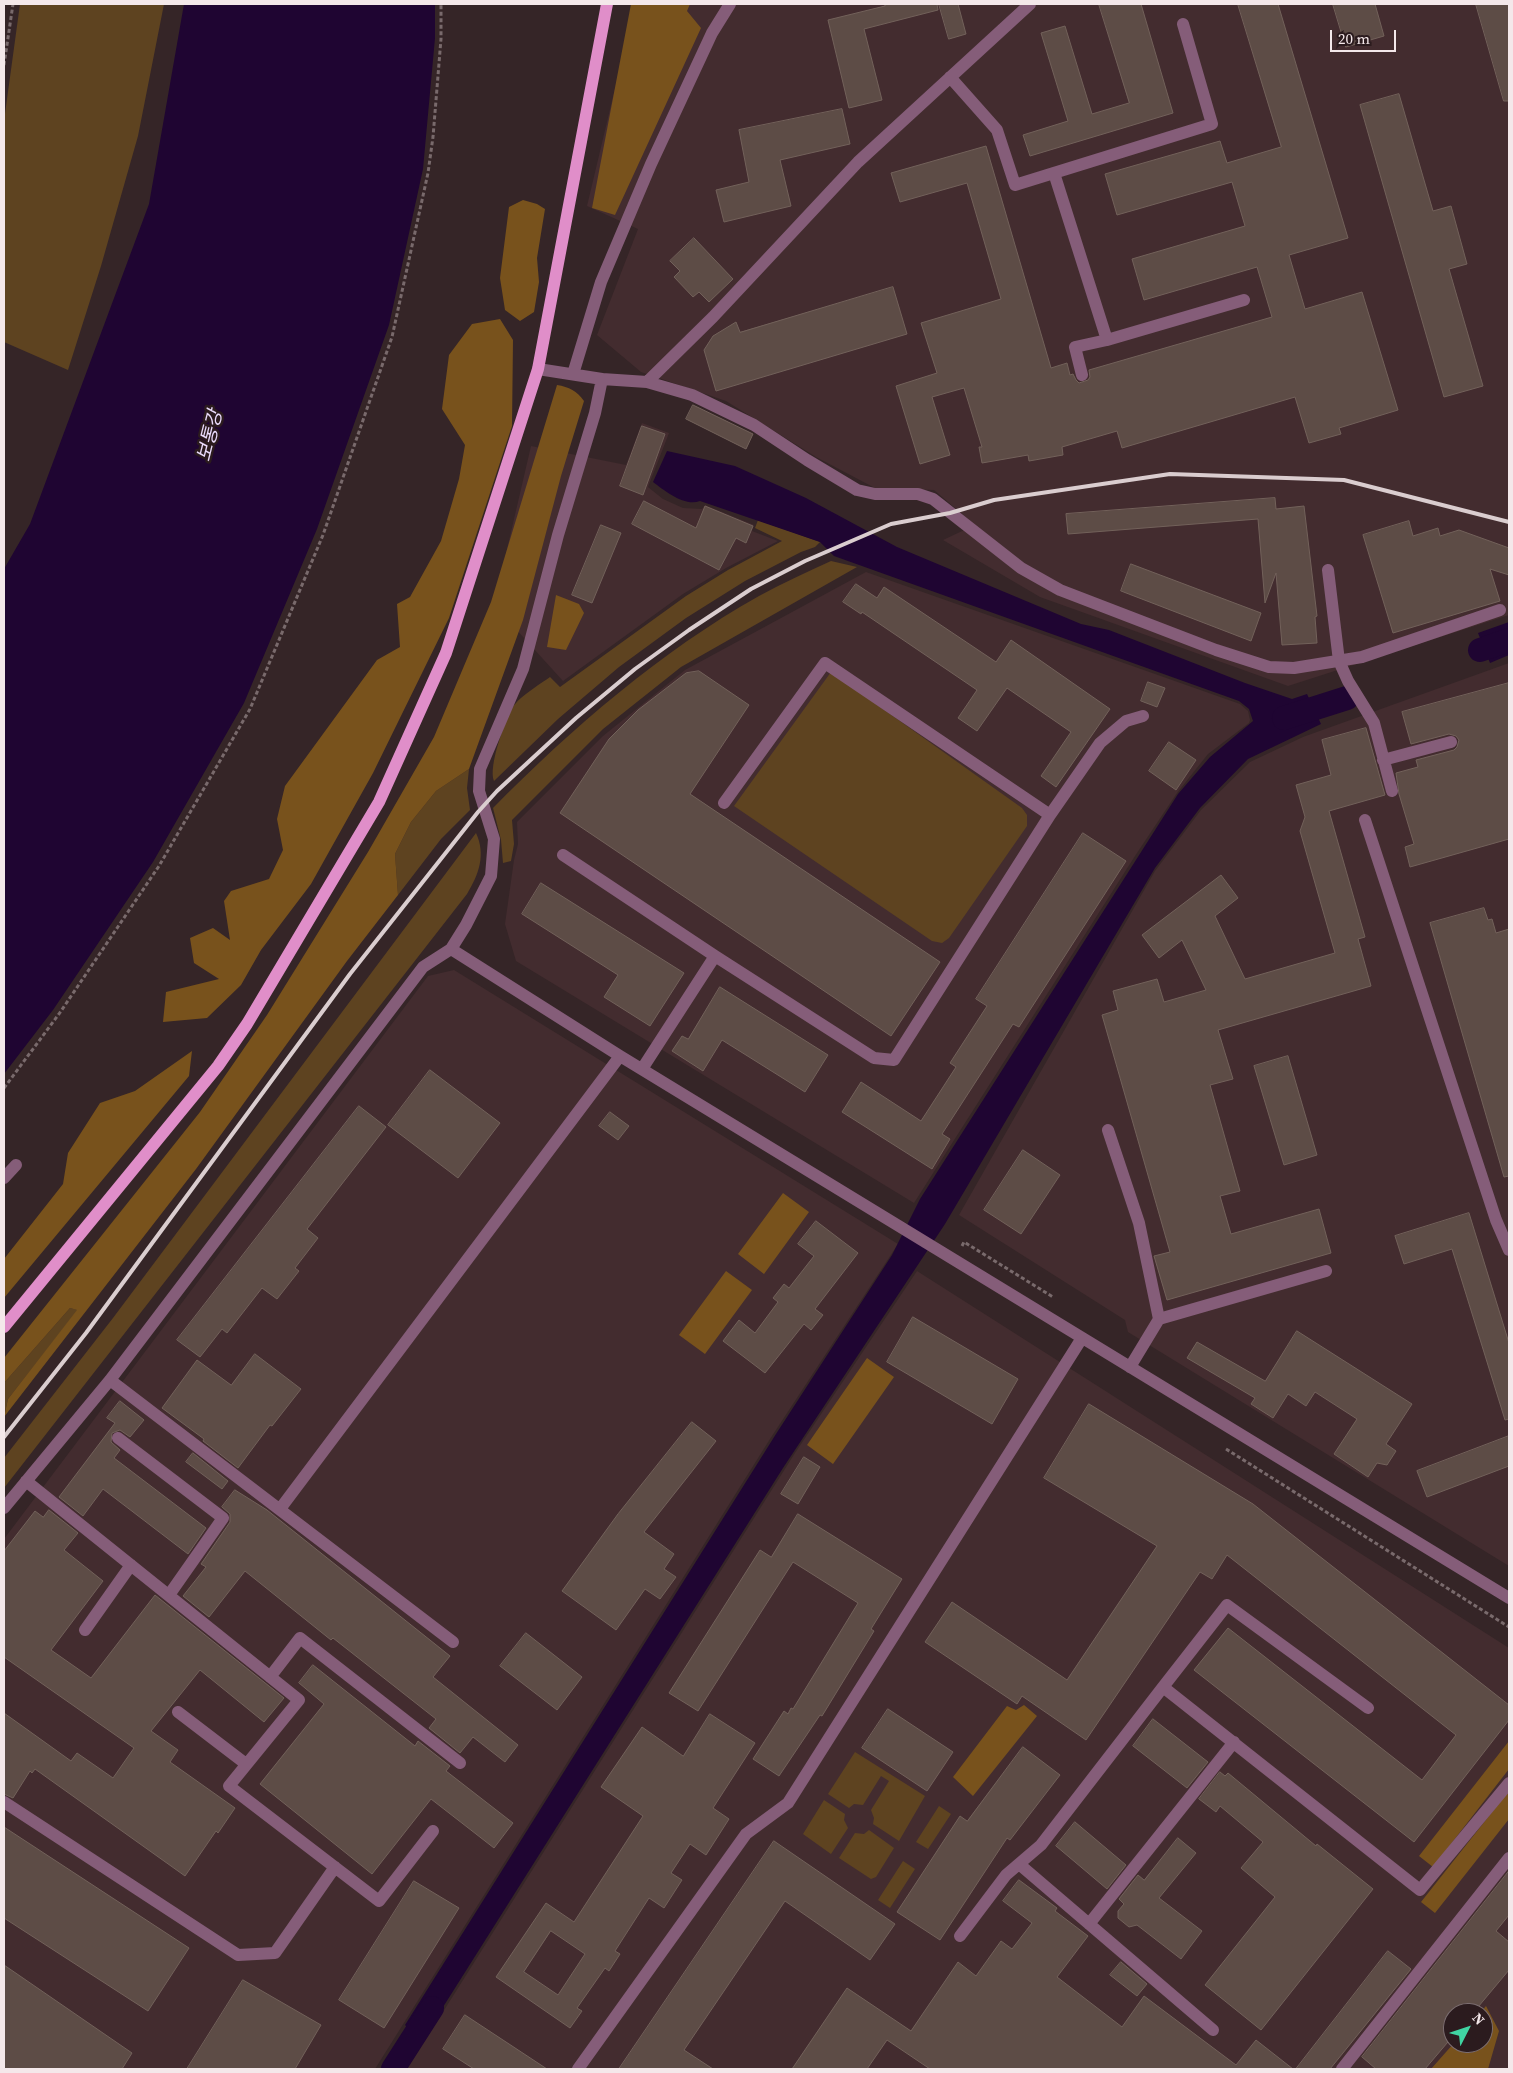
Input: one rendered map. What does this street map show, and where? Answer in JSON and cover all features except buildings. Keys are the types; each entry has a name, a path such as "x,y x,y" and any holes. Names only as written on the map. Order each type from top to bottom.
{"main road":[{"path":"4,1328 218,1066 247,1024 379,802 446,653 538,369 607,4"}],"street":[{"path":"573,374 600,282 651,164 712,33 730,4"},
{"path":"647,382 713,317 858,162 1030,4"},
{"path":"950,77 997,130 1015,185 1212,124 1183,24"},
{"path":"1054,173 1107,340"},
{"path":"1082,375 1076,348 1244,300"},
{"path":"538,369 602,379 647,382 692,395 754,425 806,460 857,490 875,494 918,494 933,499 1021,568 1060,590 1216,650 1269,667 1294,668 1362,657 1500,610"},
{"path":"4,1508 110,1380 423,967 451,949 466,925 491,876 494,839 479,791 480,769 524,669 558,535 595,413 602,379"},
{"path":"1328,570 1339,660 1348,681 1374,723 1392,791"},
{"path":"724,803 825,663 1050,815"},
{"path":"563,854 715,956 874,1058 894,1060 1050,815 1100,743 1126,721 1143,716"},
{"path":"1383,760 1451,742"},
{"path":"1365,820 1496,1220 1509,1250"},
{"path":"451,949 642,1070 1509,1598"},
{"path":"642,1070 715,956"},
{"path":"280,1509 620,1056"},
{"path":"1108,1130 1139,1223 1159,1319"},
{"path":"4,1178 16,1165"},
{"path":"1130,1367 1159,1319 1326,1271"},
{"path":"578,2069 746,1834 788,1804 1082,1338"},
{"path":"110,1380 453,1642"},
{"path":"118,1438 223,1518 169,1595"},
{"path":"26,1481 299,1700 229,1786 379,1901 433,1831"},
{"path":"84,1630 131,1565"},
{"path":"960,1936 1006,1875 1042,1845 1227,1605 1368,1708"},
{"path":"270,1676 300,1638 460,1763"},
{"path":"1163,1687 1420,1890 1509,1783"},
{"path":"178,1712 246,1764"},
{"path":"1089,1924 1234,1742"},
{"path":"4,1802 238,1955 275,1953 335,1867"},
{"path":"1342,2069 1509,1858"},
{"path":"1019,1864 1213,2030"}],"path":[{"path":"4,65 13,4"},
{"path":"4,1088 59,1014 159,866 250,709 323,535 392,337 428,173 433,137 441,39 441,4"}],"shaded area":[{"path":"20,4 164,4 138,136 101,266 68,370 4,342 4,121"},
{"path":"631,4 690,4 687,11 701,28 615,215 592,208"},
{"path":"635,4 1509,4 1509,615 1288,686 1040,597 943,540 975,525 934,490 875,488 816,457 726,401 641,372 597,335 638,229 587,206"},
{"path":"523,200 537,204 545,209 537,258 539,282 534,312 520,321 505,310 500,278 509,207"},
{"path":"500,319 513,340 512,426 449,618 373,773 311,884 261,950 241,985 207,1018 163,1022 166,992 219,979 194,963 190,938 213,928 230,940 224,901 231,891 269,879 283,850 277,819 285,786 377,660 400,647 397,604 410,597 441,541 459,479 465,445 442,409 449,355 472,324"},
{"path":"557,385 572,390 584,401 561,476 523,620 469,769 436,791 411,822 395,854 398,895 347,961 196,1169 4,1417 8,1399 77,1310 70,1308 4,1383 4,1358 200,1112 267,1015 368,852 434,737 491,602"},
{"path":"642,423 669,433 648,487 663,499 683,508 702,509 705,505 754,525 752,531 778,541 726,568 683,594 563,681 494,605 531,446 626,465"},
{"path":"758,520 820,542 815,547 801,552 745,581 686,618 619,667 558,719 494,781 493,765 498,744 510,713 520,699 550,677 560,687 686,596 728,570 782,541 755,528"},
{"path":"831,561 857,567 681,667 603,729 512,820 514,844 511,861 503,863 501,840 493,808 554,749 619,693 687,641 759,596"},
{"path":"866,572 1240,704 1248,711 1250,720 1249,723 1208,754 1177,793 914,1203 516,961 505,924 518,844 517,822 603,736 685,670"},
{"path":"556,595 579,604 584,613 566,650 547,647"},
{"path":"1509,663 1509,1566 1128,1332 1125,1320 959,1215 1155,871 1201,810 1250,762 1303,737"},
{"path":"831,672 1022,808 1027,815 1027,826 949,938 942,943 932,941 734,806"},
{"path":"469,769 467,788 470,810 441,839 398,895 395,854 411,822 436,791"},
{"path":"476,833 479,841 480,864 467,894 4,1488 4,1458 113,1318"},
{"path":"454,970 898,1244 770,1439 375,2069 4,2069 4,1539 428,976"},
{"path":"192,1051 189,1076 4,1298 4,1259 63,1184 68,1153 100,1103 135,1091"},
{"path":"783,1193 809,1212 764,1274 738,1254"},
{"path":"726,1271 752,1290 705,1354 679,1335"},
{"path":"917,1271 1509,1648 1509,2069 407,2069 795,1453"},
{"path":"70,1308 78,1310 8,1399 4,1417 4,1383"},
{"path":"867,1358 894,1377 833,1464 807,1445"},
{"path":"1024,1705 1037,1716 973,1796 953,1777 1007,1706 1016,1710"},
{"path":"1509,1741 1509,1769 1433,1867 1419,1856"},
{"path":"855,1752 925,1796 899,1841 873,1824 874,1818 871,1810 889,1781 881,1776 863,1805 854,1804 849,1808 828,1794"},
{"path":"1508,1792 1509,1819 1435,1913 1421,1902"},
{"path":"824,1800 845,1814 844,1820 848,1828 831,1854 803,1834"},
{"path":"939,1806 951,1814 928,1849 916,1842"},
{"path":"869,1830 894,1848 876,1877 871,1879 839,1858 855,1833 864,1834"},
{"path":"903,1861 915,1869 890,1908 878,1900"},
{"path":"1493,2019 1499,2031 1493,2052"},
{"path":"1445,2053 1493,2053 1488,2069 1431,2069"}],"water":[{"name":"보통강","path":"184,4 435,4 435,38 423,169 389,325 317,529 244,703 153,862 53,1010 4,1074 4,569 30,524 149,204"},
{"path":"667,451 735,466 806,498 897,547 1081,624 1109,630 1245,683 1292,699 1307,694 1321,724 1248,759 1200,808 1155,868 945,1224 783,1468 421,2042 405,2025 776,1434 892,1255 920,1199 1178,794 1210,757 1253,721 1249,709 1239,701 834,556 820,542 700,501 688,502 675,497 653,482"},
{"path":"1509,622 1509,655 1490,663 1478,633"}],"waterway":[{"path":"1480,650 1509,640"},
{"path":"1284,718 1347,698"},
{"path":"393,2069 432,2008"}],"railway":[{"path":"4,1437 86,1333 350,974 478,812 497,791 576,718 635,669 751,589 805,561 891,524 950,513 994,500 1170,474 1344,480 1509,522"}]}
